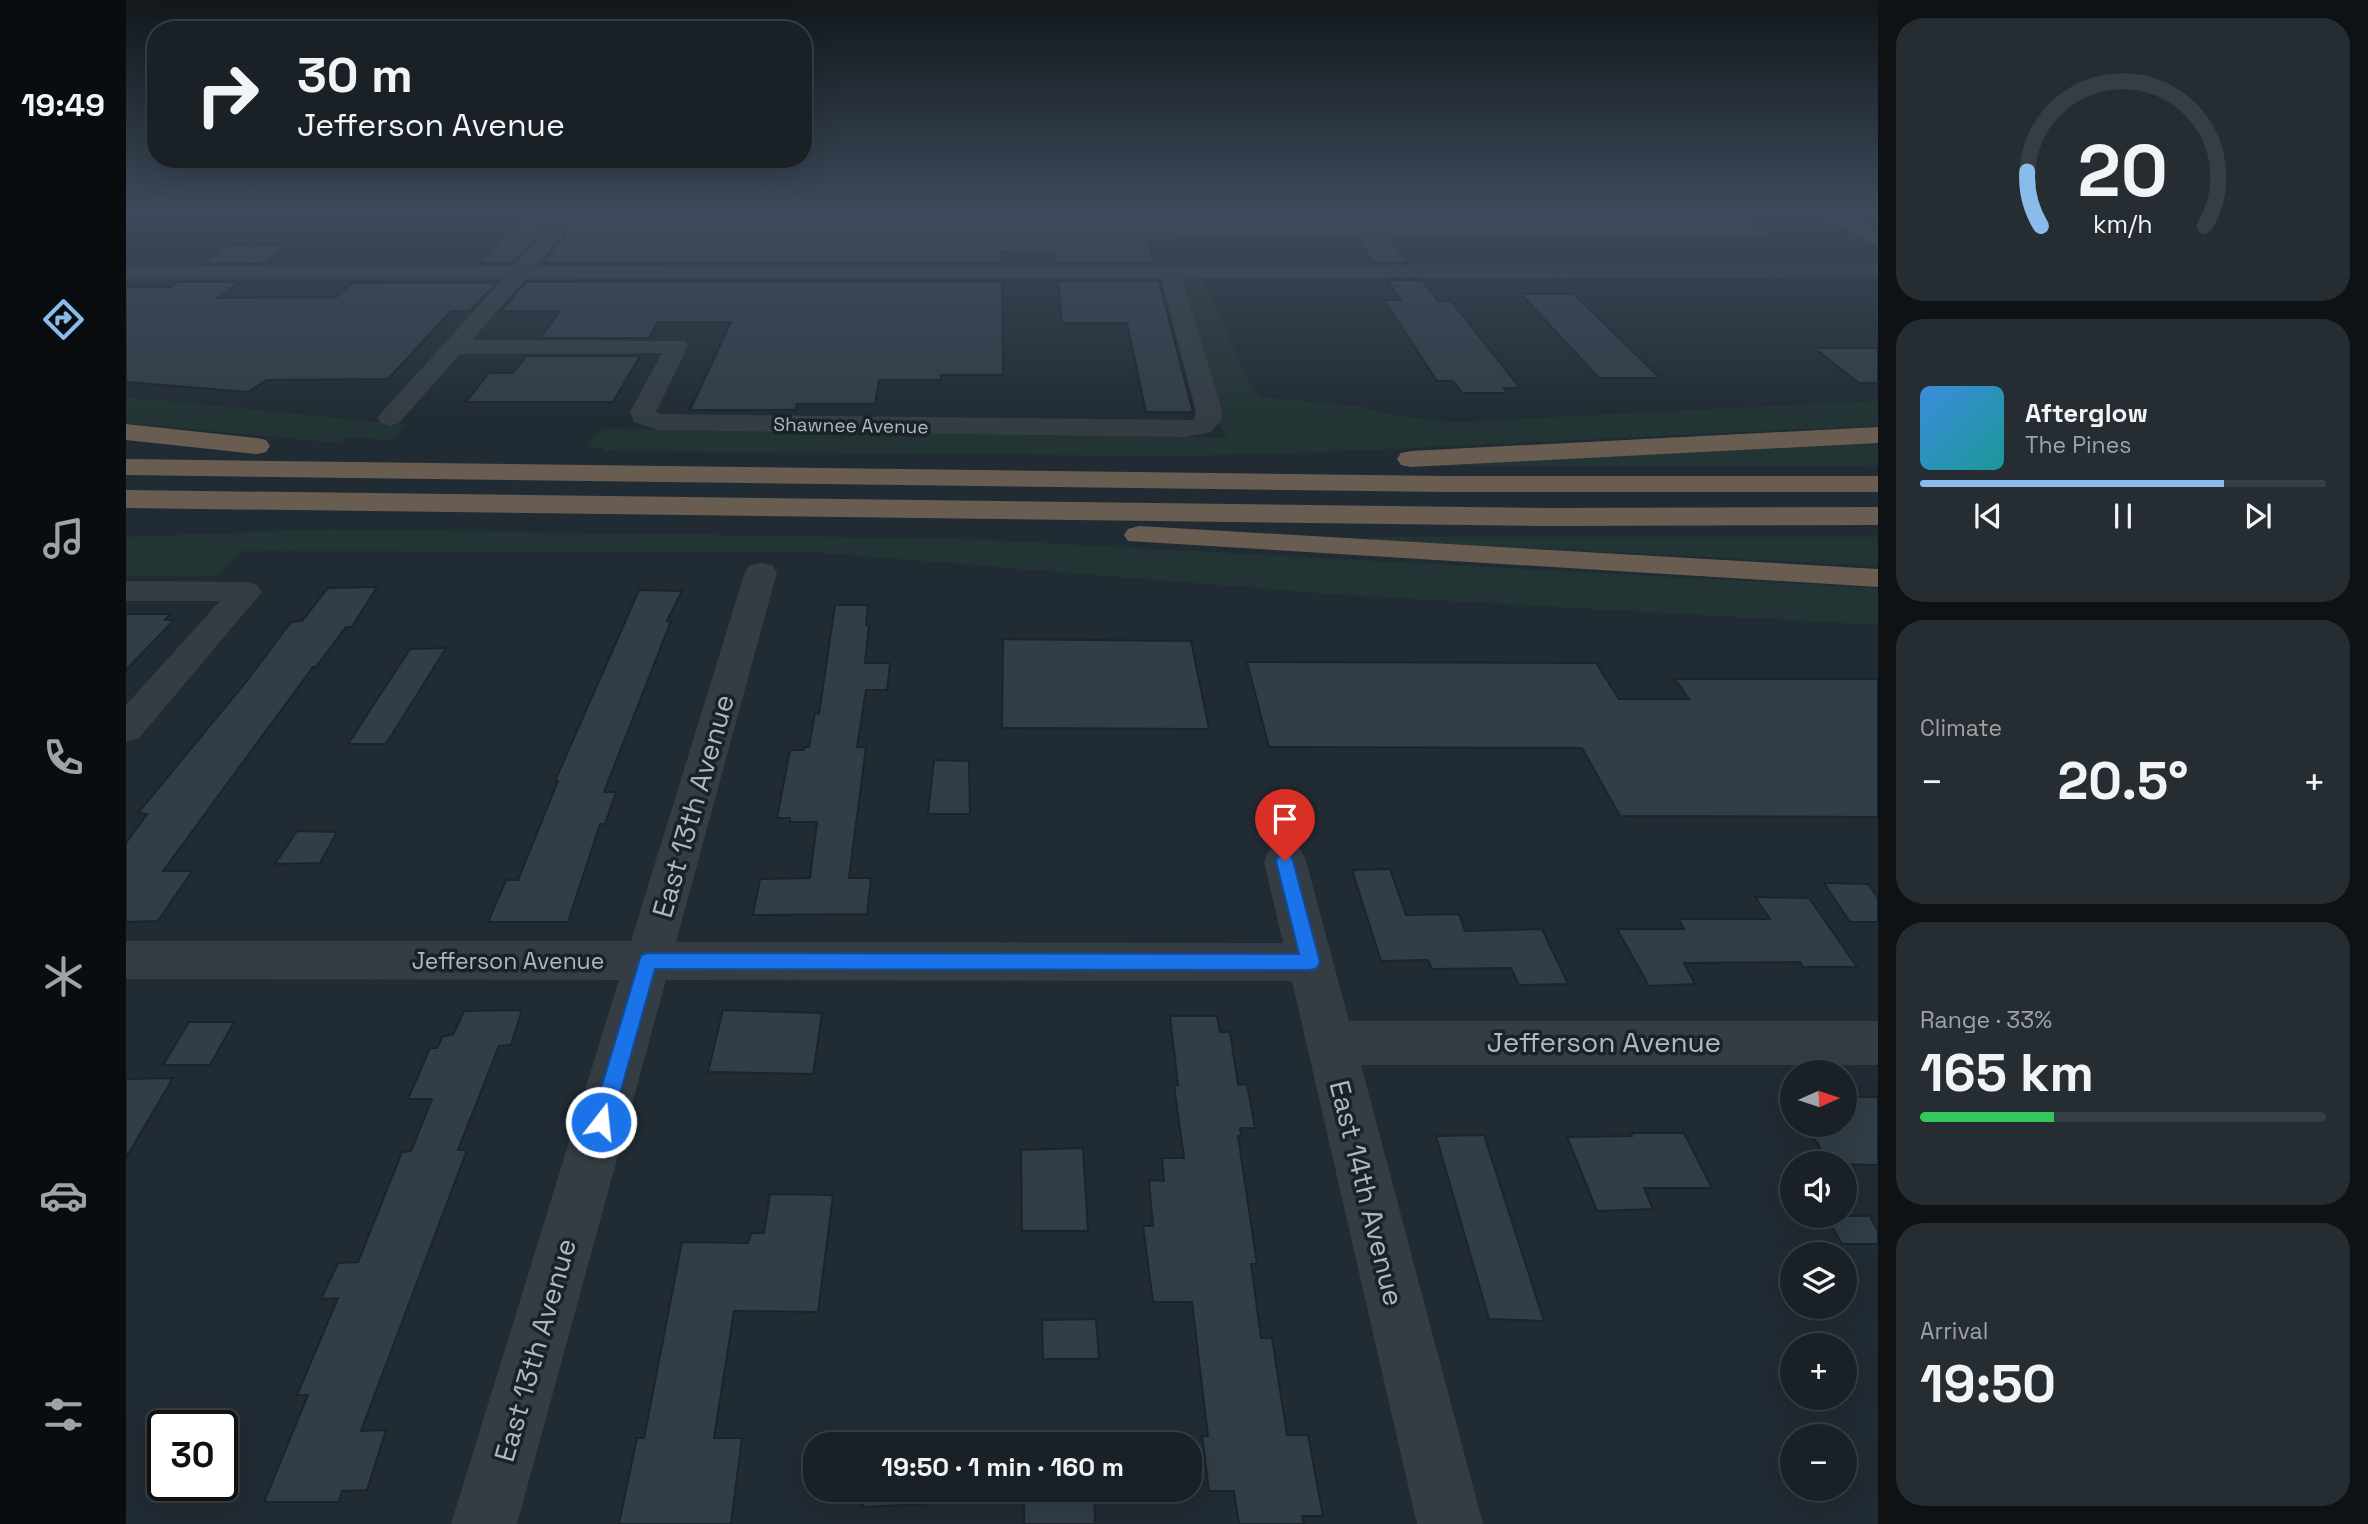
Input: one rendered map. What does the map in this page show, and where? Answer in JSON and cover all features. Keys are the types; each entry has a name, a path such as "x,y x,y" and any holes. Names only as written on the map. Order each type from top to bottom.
{"highway":[{"path":"126,432 309,450 425,471"},
{"path":"937,478 1070,466 1337,462 1878,435"},
{"path":"126,467 1445,484 1878,484"},
{"path":"126,499 1550,517 1878,516"},
{"path":"126,526 397,502"},
{"path":"936,510 1047,527 1176,538 1878,578"}],"street":[{"path":"390,418 512,280"},
{"name":"Shawnee Avenue","path":"452,348 677,346 643,412 643,416 648,420 658,422 1186,429 1202,426 1209,419 1209,411 1172,280"},
{"name":"East 13th Avenue","path":"484,1524 761,572"},
{"path":"126,591 246,592 126,729"},
{"name":"East 14th Avenue","path":"1285,861 1450,1524"},
{"name":"Jefferson Avenue","path":"126,960 1310,962"},
{"name":"Jefferson Avenue","path":"1330,1043 1878,1043"}],"shaded area":[{"path":"1182,280 1203,281 1253,390 1263,397 1361,407 1392,415 1453,422 1878,401 1878,426 1280,454 1163,456 605,451 605,448 585,447 602,428 1227,437 1220,427"},
{"path":"126,397 406,424 394,441 349,437 338,443 126,423"},
{"path":"1878,442 1878,467 1399,466"},
{"path":"328,529 971,539 1878,588 1878,625 1342,595 810,552 241,551 217,576 126,576 126,537"},
{"path":"1370,537 1878,537 1878,566 1371,540"}],"building":[{"path":"1387,280 1422,280 1438,301 1451,301 1520,388 1504,388 1508,393 1462,393 1453,381 1437,381 1384,300 1401,300"},
{"path":"1002,281 1003,375 941,375 941,380 879,380 875,404 797,404 795,410 690,410 731,322 658,322 649,338 540,338 560,311 501,311 526,282"},
{"path":"1058,281 1159,281 1193,412 1146,412 1127,323 1062,323"},
{"path":"177,282 239,282 218,298 336,297 352,283 497,282 470,311 451,311 388,379 267,380 248,392 126,382 126,287 170,287"},
{"path":"1521,294 1574,294 1660,378 1599,378"},
{"path":"1814,348 1878,348 1878,383 1859,383"},
{"path":"526,356 640,356 613,402 466,402 489,373 513,373"},
{"path":"377,587 352,627 346,627 316,667 313,667 163,871 192,871 158,921 126,922 126,843 147,814 138,813 246,682 291,622 302,621 328,588"},
{"path":"639,590 682,591 667,621 671,621 604,792 616,792 605,824 600,824 568,922 488,922 506,880 518,880 558,781 555,781"},
{"path":"835,605 868,605 865,663 890,663 887,690 866,690 857,747 866,747 849,878 871,878 867,914 753,915 760,879 810,878 817,822 790,822 790,818 777,818 790,750 804,750 804,747 809,747 815,713 819,714"},
{"path":"126,614 170,614 165,620 174,620 126,670"},
{"path":"1003,639 1191,641 1209,729 1002,728"},
{"path":"446,648 386,744 348,744 410,649"},
{"path":"1247,662 1596,663 1619,699 1689,699 1675,679 1878,679 1878,817 1620,816 1582,748 1269,747"},
{"path":"934,760 969,761 970,814 928,814"},
{"path":"297,831 337,832 320,863 275,864"},
{"path":"1390,869 1406,915 1459,914 1465,931 1542,929 1568,984 1519,985 1511,968 1432,969 1428,960 1381,961 1352,870"},
{"path":"1824,883 1868,884 1878,898 1878,922 1850,922"},
{"path":"1755,897 1809,898 1857,967 1803,967 1800,962 1684,963 1695,984 1649,986 1617,929 1684,929 1679,919 1770,919"},
{"path":"522,1010 511,1045 499,1046 458,1150 467,1150 361,1431 386,1430 367,1490 342,1491 339,1502 264,1502 308,1395 297,1395 338,1298 321,1299 338,1263 358,1262 402,1152 411,1151 432,1099 408,1099 430,1048 437,1048 443,1036 453,1035 464,1011"},
{"path":"723,1010 822,1013 813,1074 708,1072"},
{"path":"1170,1016 1217,1016 1220,1032 1230,1032 1238,1085 1247,1084 1255,1128 1240,1128 1241,1136 1238,1136 1257,1264 1251,1264 1261,1338 1272,1338 1287,1435 1308,1435 1323,1516 1302,1516 1304,1524 1239,1524 1234,1491 1209,1491 1202,1436 1208,1436 1192,1302 1153,1302 1143,1226 1153,1226 1149,1180 1164,1181 1162,1158 1184,1158 1174,1085 1178,1085"},
{"path":"189,1022 234,1022 210,1065 163,1065"},
{"path":"173,1078 126,1158 126,1079"},
{"path":"1857,1097 1878,1097 1878,1165 1857,1165 1857,1151 1822,1151 1814,1138 1857,1138"},
{"path":"1631,1133 1684,1133 1712,1188 1644,1188 1653,1209 1597,1211 1567,1137 1632,1136"},
{"path":"1484,1135 1544,1321 1489,1319 1436,1136"},
{"path":"1083,1148 1088,1231 1022,1231 1021,1150"},
{"path":"770,1194 833,1195 818,1312 734,1311 714,1438 742,1438 731,1524 619,1524 637,1438 644,1438 682,1242 748,1243 751,1233 764,1233"},
{"path":"1857,1216 1870,1216 1878,1231 1878,1244 1841,1242 1833,1228 1857,1228"},
{"path":"1096,1319 1099,1359 1043,1359 1042,1320"},
{"path":"863,1502 925,1502 925,1504 863,1507"},
{"path":"1024,1502 1094,1502 1095,1524 1024,1524"}],"route":[{"path":"601,1122 648,961 1310,962 1285,861"}]}
